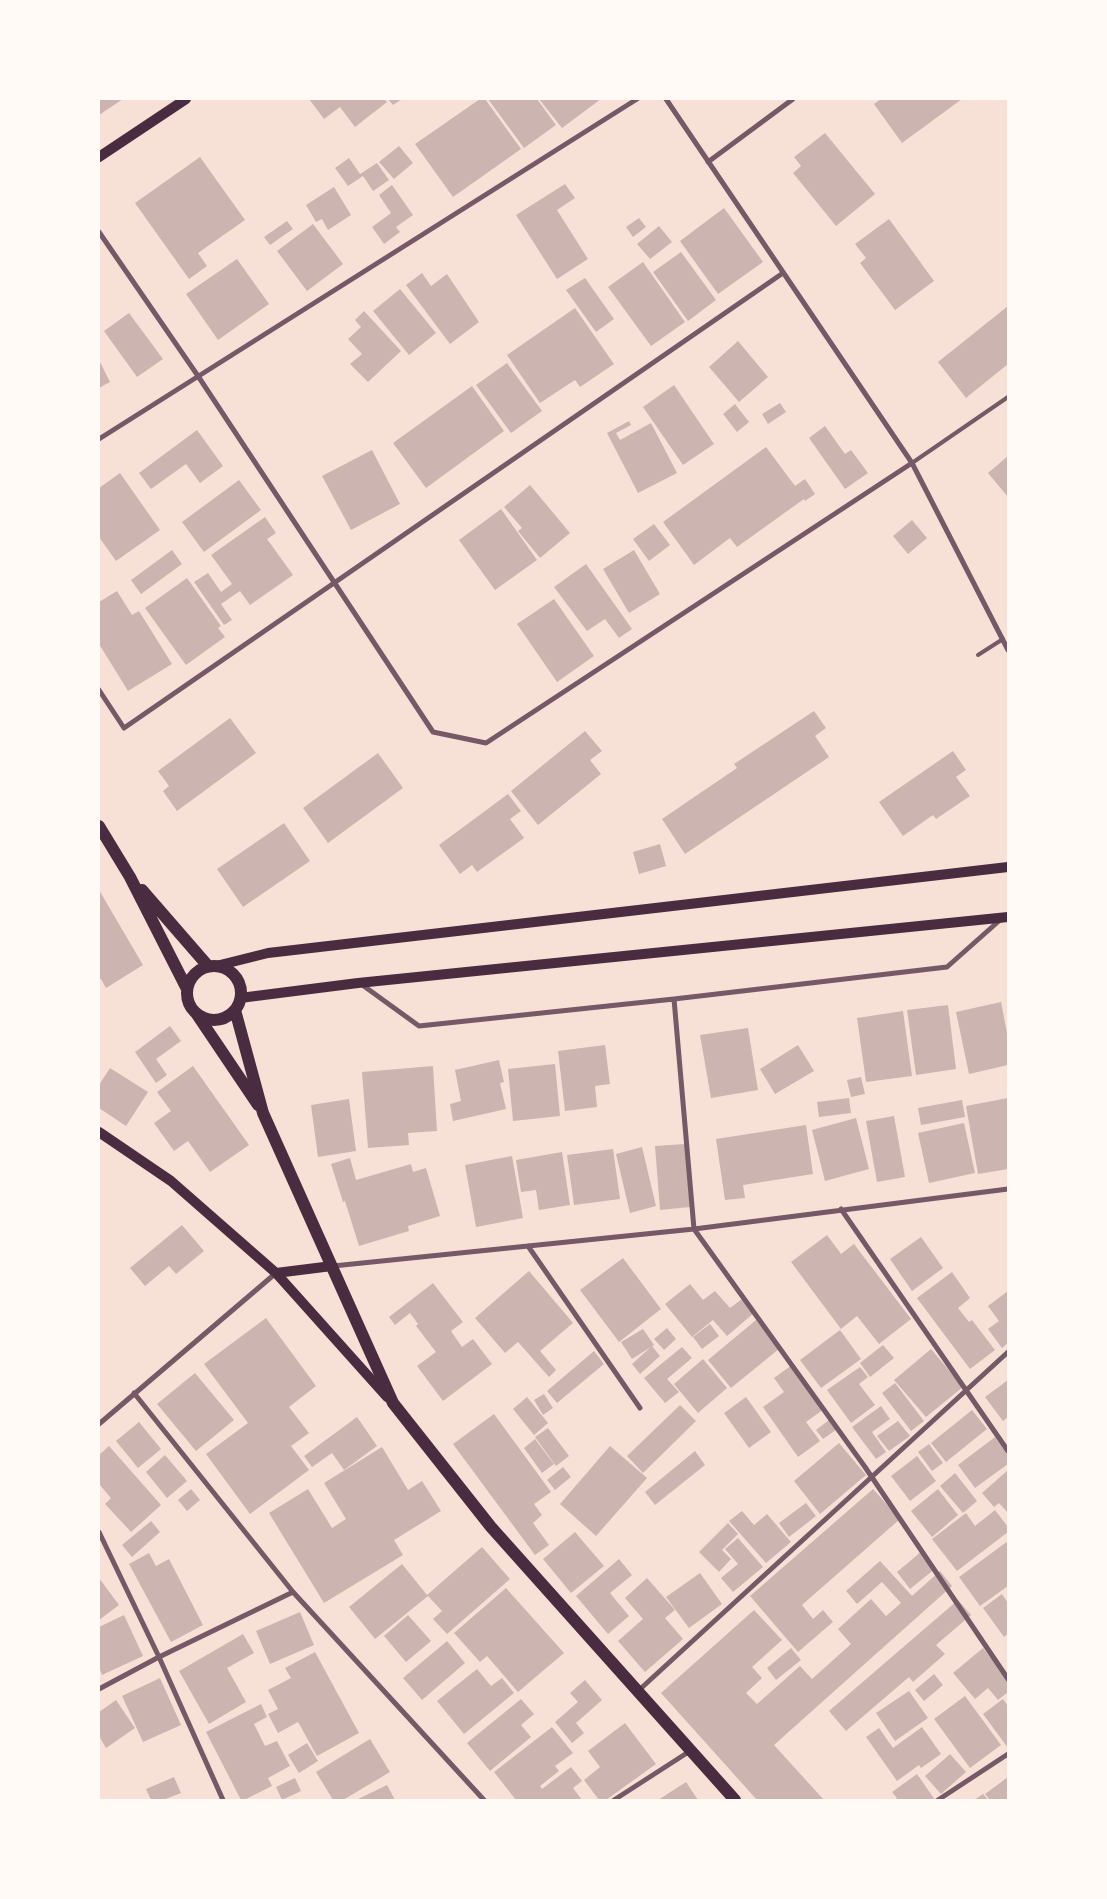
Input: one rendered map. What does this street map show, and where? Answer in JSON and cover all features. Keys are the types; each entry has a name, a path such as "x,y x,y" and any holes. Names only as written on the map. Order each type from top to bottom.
{"main road":[{"path":"99,158 186,99"},
{"path":"99,826 130,877 187,988 190,1006 264,1113 393,1403"},
{"path":"187,988 194,974 212,966 268,953 1008,867"},
{"path":"130,877 212,966 224,967 237,978 241,986 238,1004 264,1113"},
{"path":"196,1013 212,1020 220,1019 229,1016 238,1004 358,983 1005,918"},
{"path":"99,1132 171,1181 276,1273 393,1403 491,1527 735,1800"},
{"path":"276,1273 332,1266"}],"street":[{"path":"99,439 637,99"},
{"path":"666,99 912,463 1004,638 1008,650"},
{"path":"708,162 793,99"},
{"path":"99,232 198,376 433,732 486,742 912,463"},
{"path":"99,690 124,728 336,584 783,274"},
{"path":"358,983 419,1026 947,967 1005,918"},
{"path":"674,999 694,1229 872,1477 1008,1678"},
{"path":"332,1266 694,1229 1008,1189"},
{"path":"841,1210 1008,1452"},
{"path":"528,1246 640,1408"},
{"path":"99,1424 276,1273"},
{"path":"638,1692 1008,1352"},
{"path":"134,1393 293,1592 484,1800"},
{"path":"99,1532 159,1657 223,1800"},
{"path":"99,1689 159,1657 293,1592"},
{"path":"614,1800 690,1750"},
{"path":"938,1800 1008,1754"}],"lane":[{"path":"912,463 1008,398"},
{"path":"978,655 1004,638"}],"building":[{"path":"99,99 123,99 99,115"},
{"path":"309,99 384,99 387,102 355,127 340,107 324,119"},
{"path":"388,99 402,99 393,105"},
{"path":"480,99 485,99 521,149 453,197 415,144"},
{"path":"488,99 537,99 556,125 524,148"},
{"path":"539,99 601,99 562,128"},
{"path":"881,99 962,99 902,143 874,104"},
{"path":"825,133 875,194 836,226 793,173 801,166 794,157"},
{"path":"399,146 413,163 394,179 379,162"},
{"path":"200,157 245,220 198,253 207,266 189,279 135,203"},
{"path":"349,158 360,174 377,163 389,180 373,191 363,176 348,186 335,168"},
{"path":"565,184 575,198 557,210 588,259 557,279 516,215"},
{"path":"392,185 413,215 396,227 400,232 384,244 372,227 391,213 379,195"},
{"path":"334,187 351,215 328,230 322,219 316,222 306,205"},
{"path":"724,208 763,262 718,294 680,241"},
{"path":"639,218 646,227 633,237 626,227"},
{"path":"889,219 934,281 895,310 860,263 866,258 855,244"},
{"path":"287,221 293,229 270,245 264,237"},
{"path":"313,224 343,264 307,291 277,251"},
{"path":"659,226 672,242 650,259 637,244"},
{"path":"681,252 716,300 688,321 653,272"},
{"path":"237,259 269,304 218,340 186,294"},
{"path":"643,262 685,322 651,346 608,287"},
{"path":"422,273 431,286 447,274 479,322 450,344 406,285"},
{"path":"585,278 614,319 596,332 566,290"},
{"path":"400,289 436,333 409,355 373,311"},
{"path":"1008,306 1008,364 966,398 938,362"},
{"path":"575,308 614,364 580,387 575,380 540,403 507,355"},
{"path":"364,311 401,351 368,382 350,364 362,354 348,339 361,327 355,320"},
{"path":"129,313 163,359 137,377 104,331"},
{"path":"738,341 768,377 739,402 709,367"},
{"path":"99,360 110,382 99,388"},
{"path":"507,363 542,411 511,433 476,385"},
{"path":"674,385 714,444 683,465 643,407"},
{"path":"472,386 504,431 426,488 393,443"},
{"path":"780,403 786,412 768,424 762,414"},
{"path":"735,404 749,422 737,432 723,414"},
{"path":"629,421 631,425 616,433 620,440 651,423 677,473 638,493 607,433"},
{"path":"825,426 845,454 851,450 868,473 845,489 809,438"},
{"path":"197,430 223,466 200,483 186,464 151,489 139,473"},
{"path":"766,447 795,486 805,479 815,494 805,501 804,499 737,547 730,538 694,565 663,522"},
{"path":"372,450 400,504 351,530 322,476"},
{"path":"1008,456 1008,497 988,473"},
{"path":"120,473 160,530 116,561 99,537 99,488"},
{"path":"239,480 261,510 204,552 182,522"},
{"path":"530,485 570,533 540,558 518,531 522,528 504,507"},
{"path":"501,509 537,560 495,590 459,540"},
{"path":"265,517 276,533 267,539 293,575 250,605 240,591 221,604 232,620 224,625 194,582 208,573 221,592 232,584 211,555"},
{"path":"912,520 927,538 908,554 893,536"},
{"path":"654,524 670,545 649,561 633,539"},
{"path":"172,550 182,564 141,594 131,580"},
{"path":"634,550 660,594 629,613 603,569"},
{"path":"586,564 632,629 619,638 605,619 587,631 554,587"},
{"path":"187,578 221,626 218,628 225,637 186,665 145,608"},
{"path":"117,591 132,615 139,611 172,664 128,691 99,644 99,602"},
{"path":"554,599 594,656 557,682 517,624"},
{"path":"814,711 826,728 815,736 829,757 685,854 662,819 737,768 734,764"},
{"path":"230,718 256,753 177,811 163,791 169,786 158,771"},
{"path":"585,731 602,751 590,760 601,774 538,825 511,791"},
{"path":"953,751 966,770 956,777 970,796 936,819 933,815 903,836 879,802"},
{"path":"378,753 403,788 328,843 303,808"},
{"path":"508,794 521,811 510,819 524,838 477,872 472,865 460,874 439,845"},
{"path":"284,823 310,861 243,907 217,869"},
{"path":"660,844 666,866 639,874 633,852"},
{"path":"99,890 143,965 106,988 101,979 99,980"},
{"path":"1001,1002 1008,1038 1008,1065 969,1074 956,1012"},
{"path":"948,1005 956,1069 916,1075 907,1010"},
{"path":"903,1011 912,1076 866,1082 857,1018"},
{"path":"170,1026 181,1041 156,1059 167,1075 156,1083 135,1052"},
{"path":"748,1028 758,1090 711,1098 700,1035"},
{"path":"605,1045 610,1084 595,1086 597,1107 565,1111 558,1051"},
{"path":"798,1045 814,1071 775,1094 760,1069"},
{"path":"499,1060 504,1082 500,1083 506,1109 453,1121 450,1104 461,1101 455,1070"},
{"path":"555,1064 560,1116 513,1121 508,1069"},
{"path":"193,1066 249,1145 210,1172 188,1141 174,1151 154,1123 171,1111 157,1092"},
{"path":"433,1066 437,1131 408,1133 409,1145 368,1148 362,1072"},
{"path":"110,1068 148,1092 126,1126 99,1108 99,1085"},
{"path":"861,1077 865,1094 851,1097 847,1080"},
{"path":"849,1098 851,1113 819,1117 817,1102"},
{"path":"1008,1098 1008,1169 978,1174 966,1106"},
{"path":"349,1099 356,1151 318,1157 311,1105"},
{"path":"962,1100 965,1117 921,1125 918,1108"},
{"path":"894,1116 905,1177 877,1182 866,1121"},
{"path":"856,1118 869,1169 825,1181 812,1130"},
{"path":"964,1123 975,1173 929,1183 918,1133"},
{"path":"806,1125 813,1174 743,1185 745,1198 725,1200 716,1139"},
{"path":"685,1144 690,1207 660,1210 655,1146"},
{"path":"642,1147 656,1206 630,1213 616,1154"},
{"path":"613,1149 620,1199 574,1205 567,1155"},
{"path":"562,1152 570,1205 539,1210 536,1190 521,1192 516,1160"},
{"path":"512,1156 523,1218 476,1227 465,1165"},
{"path":"350,1158 356,1180 411,1164 413,1172 426,1168 440,1216 408,1226 409,1231 359,1246 331,1164"},
{"path":"182,1225 204,1251 176,1274 169,1266 145,1286 130,1268"},
{"path":"827,1235 841,1254 854,1244 911,1319 879,1344 857,1316 841,1329 791,1262"},
{"path":"921,1237 943,1268 912,1291 890,1259"},
{"path":"623,1258 661,1309 619,1342 580,1290"},
{"path":"529,1271 573,1323 540,1351 556,1370 549,1377 518,1342 505,1353 475,1318"},
{"path":"952,1272 970,1298 958,1308 969,1322 972,1320 995,1350 970,1369 917,1298"},
{"path":"433,1283 463,1322 451,1331 462,1347 473,1339 492,1364 443,1401 417,1366 436,1352 416,1326 418,1324 410,1313 395,1325 389,1317"},
{"path":"690,1284 703,1300 715,1291 730,1308 742,1299 754,1313 727,1336 713,1320 692,1337 665,1304"},
{"path":"1008,1291 1008,1343 1002,1348 988,1329 999,1321 988,1306"},
{"path":"266,1318 316,1386 289,1407 309,1433 291,1446 309,1470 250,1514 206,1454 248,1423 204,1364"},
{"path":"756,1320 779,1349 731,1388 708,1360"},
{"path":"710,1324 719,1336 702,1349 693,1337"},
{"path":"667,1328 676,1339 664,1350 654,1339"},
{"path":"643,1329 654,1345 632,1359 621,1342"},
{"path":"840,1330 861,1359 821,1388 800,1360"},
{"path":"883,1345 894,1358 870,1377 860,1363"},
{"path":"652,1346 660,1356 640,1374 632,1364"},
{"path":"682,1347 692,1358 667,1379 679,1392 665,1403 644,1378"},
{"path":"931,1349 963,1387 926,1417 894,1380"},
{"path":"594,1351 604,1364 557,1403 547,1391"},
{"path":"703,1359 727,1388 698,1413 674,1384"},
{"path":"792,1365 824,1409 806,1422 820,1441 798,1457 763,1407 784,1392 774,1378"},
{"path":"860,1367 868,1377 859,1384 875,1405 851,1423 827,1390"},
{"path":"195,1373 234,1420 196,1451 157,1404"},
{"path":"1008,1380 1008,1417 1003,1421 985,1397"},
{"path":"895,1383 924,1421 911,1431 882,1393"},
{"path":"544,1394 553,1408 543,1415 534,1400"},
{"path":"527,1397 548,1423 534,1435 513,1409"},
{"path":"746,1397 771,1432 749,1448 724,1413"},
{"path":"680,1405 696,1421 643,1473 627,1456"},
{"path":"881,1406 890,1419 872,1432 886,1452 876,1459 852,1427"},
{"path":"972,1410 987,1429 946,1462 931,1443"},
{"path":"494,1414 551,1492 534,1504 542,1515 533,1523 549,1545 535,1555 453,1444"},
{"path":"357,1417 377,1446 344,1470 332,1453 312,1467 304,1456"},
{"path":"829,1420 836,1430 823,1439 816,1430"},
{"path":"898,1421 910,1436 889,1451 877,1436"},
{"path":"139,1422 161,1449 138,1468 116,1441"},
{"path":"548,1428 569,1456 556,1466 535,1437"},
{"path":"995,1437 1008,1455 1008,1464 975,1488 958,1465"},
{"path":"535,1439 554,1464 542,1473 524,1448"},
{"path":"839,1443 866,1475 820,1514 794,1481"},
{"path":"929,1444 943,1463 932,1471 918,1452"},
{"path":"109,1446 161,1505 131,1532 105,1504 111,1498 99,1484 99,1455"},
{"path":"610,1446 647,1478 596,1536 560,1504"},
{"path":"382,1447 408,1490 422,1481 441,1511 394,1540 403,1555 324,1603 269,1513 308,1489 332,1528 346,1519 324,1483"},
{"path":"695,1451 705,1465 655,1505 645,1492"},
{"path":"165,1455 187,1481 167,1498 146,1472"},
{"path":"917,1456 936,1481 910,1501 891,1476"},
{"path":"563,1467 571,1477 555,1490 547,1480"},
{"path":"1008,1470 1008,1513 999,1503 994,1507 982,1493"},
{"path":"955,1473 977,1501 963,1513 940,1486"},
{"path":"191,1489 200,1500 187,1511 178,1500"},
{"path":"873,1489 900,1519 802,1605 813,1619 823,1610 833,1622 798,1652 750,1596"},
{"path":"938,1489 958,1515 932,1537 911,1511"},
{"path":"806,1503 816,1516 789,1537 779,1523"},
{"path":"995,1510 1008,1527 1008,1532 957,1571 932,1539 966,1513 975,1526"},
{"path":"742,1511 754,1525 767,1514 791,1542 766,1563 729,1521"},
{"path":"151,1521 160,1532 132,1557 122,1545"},
{"path":"728,1523 738,1534 722,1550 731,1559 719,1572 699,1552"},
{"path":"575,1532 604,1566 571,1593 543,1559"},
{"path":"738,1538 763,1567 733,1592 721,1578 738,1564 725,1549"},
{"path":"1008,1541 1008,1586 980,1606 959,1577"},
{"path":"482,1547 510,1579 447,1634 433,1619 442,1611 428,1596 375,1639 349,1607 402,1564 427,1595"},
{"path":"922,1551 936,1568 910,1589 897,1572"},
{"path":"149,1553 156,1566 169,1559 203,1625 171,1642 129,1564"},
{"path":"619,1559 632,1575 610,1593 629,1616 608,1634 576,1596"},
{"path":"880,1561 912,1596 940,1571 952,1586 774,1745 824,1800 757,1800 661,1693 754,1610 782,1640 752,1667 762,1678 746,1693 757,1704 800,1666 812,1679 851,1644 838,1629 871,1599 886,1616 901,1603 882,1582 857,1604 846,1591"},
{"path":"700,1573 722,1604 689,1628 666,1597"},
{"path":"99,1578 119,1605 99,1620"},
{"path":"647,1578 675,1610 665,1618 683,1639 645,1672 618,1641 643,1619 625,1598"},
{"path":"506,1588 564,1653 518,1692 487,1656 480,1662 454,1633"},
{"path":"1002,1594 1008,1603 1008,1634 1004,1637 983,1608"},
{"path":"958,1600 971,1615 936,1645 945,1654 913,1682 909,1677 846,1731 829,1711"},
{"path":"300,1612 314,1645 270,1664 256,1631"},
{"path":"124,1615 143,1656 102,1675 99,1667 99,1627"},
{"path":"408,1615 431,1641 406,1662 384,1636"},
{"path":"243,1634 254,1653 227,1668 246,1702 209,1724 179,1671"},
{"path":"447,1641 465,1663 422,1700 403,1678"},
{"path":"791,1648 801,1660 776,1680 767,1668"},
{"path":"983,1648 1008,1679 1008,1692 998,1700 988,1688 975,1699 953,1673"},
{"path":"315,1652 359,1733 317,1756 298,1722 278,1733 268,1714 278,1709 268,1690 291,1678 285,1668"},
{"path":"477,1669 491,1686 502,1678 514,1693 464,1734 437,1701"},
{"path":"934,1674 943,1685 924,1701 915,1690"},
{"path":"160,1678 181,1725 143,1742 122,1696"},
{"path":"585,1680 602,1700 576,1723 584,1733 572,1743 555,1722 578,1702 570,1693"},
{"path":"909,1691 928,1718 895,1741 876,1713"},
{"path":"965,1696 1001,1745 970,1768 934,1719"},
{"path":"521,1699 534,1714 521,1725 531,1737 490,1771 467,1743"},
{"path":"1003,1699 1008,1706 1008,1748 983,1714"},
{"path":"116,1700 135,1728 106,1748 99,1736 99,1712"},
{"path":"261,1704 267,1717 254,1724 265,1746 277,1741 290,1766 268,1778 272,1786 241,1800 206,1732"},
{"path":"625,1723 656,1764 606,1800 599,1800 584,1780 600,1767 588,1751"},
{"path":"552,1727 573,1753 555,1766 559,1771 540,1786 542,1789 571,1767 582,1781 573,1788 582,1800 516,1800 494,1772"},
{"path":"922,1727 941,1754 921,1768 919,1765 897,1781 866,1737 879,1728 893,1748"},
{"path":"370,1739 390,1772 343,1800 333,1800 316,1772"},
{"path":"307,1743 318,1761 299,1773 288,1755"},
{"path":"950,1754 966,1772 941,1794 925,1776"},
{"path":"917,1774 935,1800 894,1800 897,1798 892,1792"},
{"path":"174,1777 181,1793 163,1800 151,1800 146,1789"},
{"path":"1008,1777 1008,1800 990,1800 985,1794"},
{"path":"295,1778 301,1791 282,1800 276,1787"},
{"path":"686,1782 698,1800 658,1800"},
{"path":"387,1785 395,1800 356,1800"},
{"path":"983,1794 988,1800 974,1800"}]}
